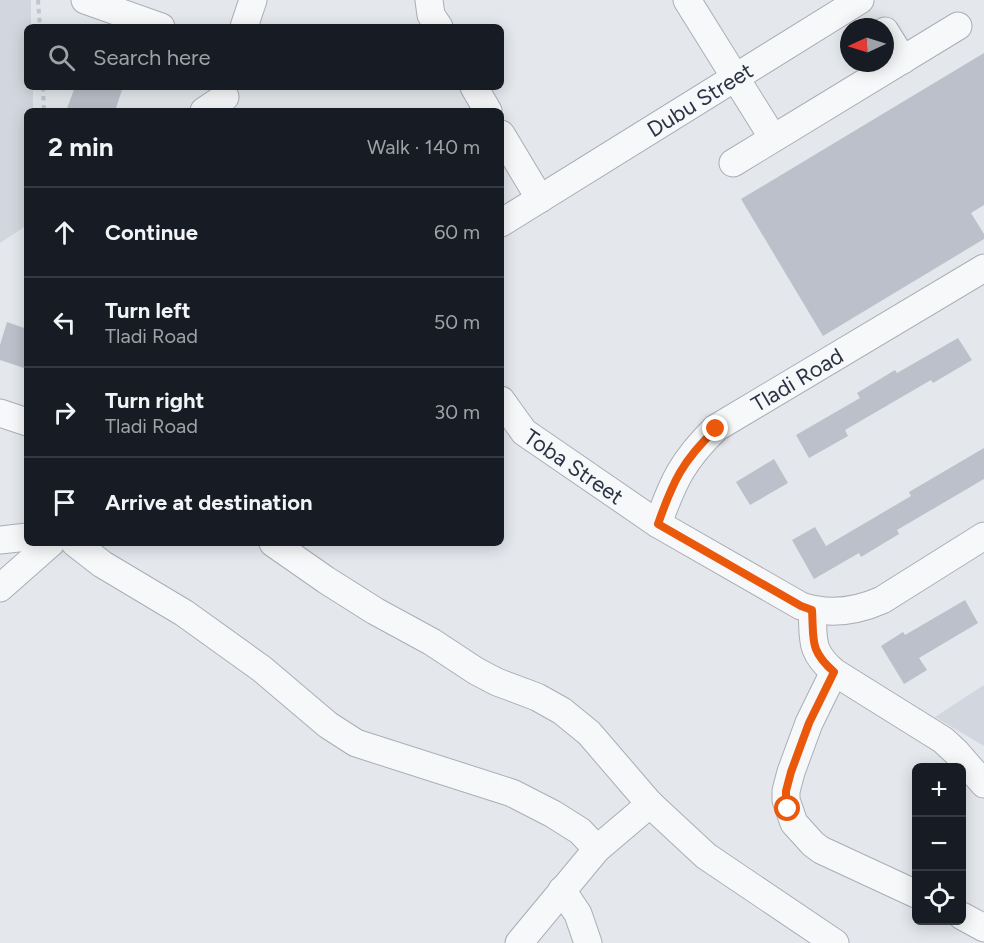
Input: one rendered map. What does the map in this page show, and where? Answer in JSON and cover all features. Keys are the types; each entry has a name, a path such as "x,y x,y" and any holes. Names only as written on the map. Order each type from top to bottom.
{"street":[{"path":"85,0 153,24"},
{"path":"245,24 253,0"},
{"path":"429,0 431,15 436,24"},
{"path":"687,0 774,138"},
{"name":"Dubu Street","path":"504,221 860,0"},
{"path":"866,0 877,18"},
{"path":"733,163 958,26"},
{"path":"894,46 903,60"},
{"path":"476,90 486,108"},
{"path":"504,139 540,200"},
{"name":"Tladi Road","path":"658,524 677,475 699,445 716,429 984,268"},
{"name":"Toba Street","path":"504,404 524,432 658,524"},
{"path":"0,413 24,421"},
{"path":"658,524 801,606 824,612 840,612 882,600 984,536"},
{"path":"0,540 24,537"},
{"path":"0,588 48,546"},
{"path":"79,546 102,564 192,619 262,669 328,725 356,743 512,793 580,831 597,849"},
{"path":"277,546 326,580 432,642 476,671 497,682 537,697 562,711 589,733 650,804 706,855 806,935 835,943"},
{"path":"812,610 814,644 823,663 943,740 984,784"},
{"path":"834,672 809,723 787,783 786,800 791,816 798,828 821,850 912,892"},
{"path":"519,943 597,849 650,804"},
{"path":"562,890 578,914 588,943"},
{"path":"966,918 984,928"}],"path":[{"path":"38,0 40,24"},
{"path":"43,90 44,108"}],"shaded area":[{"path":"0,0 31,0 31,24 24,24 24,90 33,90 33,108 24,108 24,227 0,243"},
{"path":"984,685 984,746 935,717"}],"building":[{"path":"984,53 984,205 971,213 984,234 984,239 823,336 741,199"},
{"path":"74,90 122,90 116,108 67,108"},
{"path":"7,322 24,328 24,368 0,360 0,345"},
{"path":"958,338 972,360 933,383 931,380 845,430 848,436 809,458 796,435 860,398 857,393 895,370 897,373"},
{"path":"984,448 984,479 897,530 899,534 861,557 859,553 814,579 792,540 815,527 826,546 911,496 909,492"},
{"path":"774,459 788,483 750,505 736,482"},
{"path":"965,600 978,623 919,658 927,670 904,684 881,646 903,632 905,635"}],"route":[{"path":"716,429 699,445 677,475 658,524 801,606 812,610 814,644 823,663 834,672 798,751 786,791 788,809"}]}
